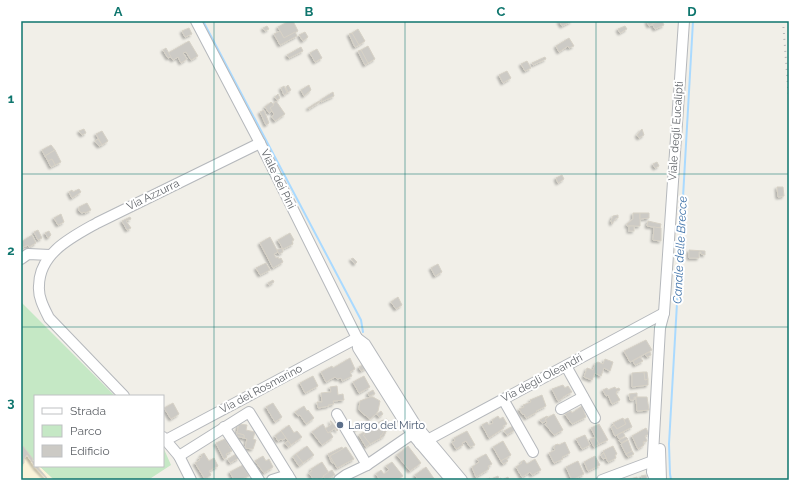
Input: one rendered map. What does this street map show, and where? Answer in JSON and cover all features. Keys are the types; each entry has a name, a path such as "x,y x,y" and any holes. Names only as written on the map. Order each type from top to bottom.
{"street":[{"name":"Viale dei Pini","path":"196,21 260,143 357,338 358,348 451,480"},
{"name":"Viale degli Eucalipti","path":"661,480 656,459 660,328 664,313 684,21"},
{"name":"Via Azzurra","path":"50,255 75,236 97,223 260,143"},
{"path":"21,259 28,254 50,255"},
{"path":"50,255 41,269 38,287 42,302 49,318 123,395"},
{"name":"Via degli Oleandri","path":"424,442 664,313"},
{"name":"Via del Rosmarino","path":"164,439 357,338"},
{"path":"566,366 595,418"},
{"path":"561,409 583,397"},
{"path":"503,400 533,452"},
{"name":"Via del Rosmarino","path":"179,456 248,412 290,478"},
{"path":"337,414 368,465"},
{"path":"224,427 259,480"},
{"path":"339,480 346,475 368,465 416,431"},
{"path":"164,439 179,456 191,480"},
{"name":"Viale dei Pini","path":"424,442 462,480"},
{"name":"Viale degli Eucalipti","path":"655,480 652,472 656,459"},
{"path":"602,480 656,459"},
{"path":"272,480 290,478"}],"green space":[{"path":"21,302 114,395 34,395 34,461 21,449"},
{"path":"164,449 171,465 148,480 54,480 40,467 164,467"}],"sand":[{"path":"21,449 34,461 34,467 40,467 54,480 21,480"}],"building":[{"path":"289,21 293,21 298,31 284,38 278,27"},
{"path":"559,21 572,21 562,26"},
{"path":"647,21 659,21 649,26"},
{"path":"662,21 664,25 655,29 652,24"},
{"path":"267,26 269,29 265,31 263,28"},
{"path":"625,26 627,29 620,33 618,29"},
{"path":"189,28 192,34 185,37 182,31"},
{"path":"358,29 365,41 359,45 352,33"},
{"path":"280,31 284,38 295,32 297,36 280,45 274,34"},
{"path":"305,32 308,37 303,41 299,35"},
{"path":"352,33 359,45 355,47 349,34"},
{"path":"569,38 574,46 569,48 568,46 559,52 556,46"},
{"path":"189,41 198,56 191,60 186,52 183,53 187,59 181,63 178,57 173,60 168,53"},
{"path":"368,46 375,59 368,63 361,50"},
{"path":"301,47 303,51 289,58 287,55"},
{"path":"166,48 171,57 168,58 163,50"},
{"path":"317,49 322,58 315,62 310,53"},
{"path":"361,50 368,63 365,65 358,51"},
{"path":"545,57 546,59 533,65 532,63"},
{"path":"527,61 531,68 525,71 521,64"},
{"path":"507,71 511,78 503,83 499,75"},
{"path":"288,85 291,90 288,92 286,87"},
{"path":"309,85 311,90 304,96 301,90"},
{"path":"284,86 287,93 284,95 281,88"},
{"path":"333,92 334,96 321,102 322,99"},
{"path":"278,94 280,98 277,100 275,97"},
{"path":"276,101 285,114 275,121 272,117 274,114 270,108"},
{"path":"319,101 320,102 309,109 308,108"},
{"path":"271,102 274,105 270,108 272,111 269,113 265,107"},
{"path":"264,110 269,123 266,125 260,112"},
{"path":"84,129 86,133 82,135 79,131"},
{"path":"642,129 644,135 639,138 637,135"},
{"path":"102,131 108,141 102,145 96,134"},
{"path":"98,139 102,145 99,146 95,141"},
{"path":"51,145 55,150 45,156 42,150"},
{"path":"55,150 61,162 55,165 52,159 48,161 45,156"},
{"path":"52,159 55,165 51,167 48,161"},
{"path":"657,162 659,166 655,168 653,164"},
{"path":"562,175 564,179 558,183 556,178"},
{"path":"777,187 783,187 784,196 778,197"},
{"path":"79,189 81,192 72,198 69,192"},
{"path":"87,203 91,210 85,213 79,211 79,207"},
{"path":"633,213 640,213 640,226 627,226 627,224 633,219"},
{"path":"640,213 649,213 649,218 640,219"},
{"path":"61,214 64,222 58,225 54,218"},
{"path":"618,215 618,218 616,218 612,224 611,221 613,216"},
{"path":"130,217 131,219 126,221 131,228 127,230 122,221"},
{"path":"648,221 661,224 660,228 647,226"},
{"path":"629,226 634,226 634,231 629,231"},
{"path":"654,227 661,228 661,241 653,240"},
{"path":"38,230 42,238 38,240 34,232"},
{"path":"49,231 51,235 48,238 45,233"},
{"path":"290,233 294,240 292,241 293,244 283,249 278,240"},
{"path":"32,235 36,243 29,247 28,245 21,248 21,242"},
{"path":"270,237 278,252 274,254 276,258 281,258 283,262 273,268 260,243"},
{"path":"282,248 283,252 279,254 277,250"},
{"path":"689,250 705,251 705,255 699,252 699,258 689,258"},
{"path":"353,258 357,262 355,264 351,259"},
{"path":"266,263 270,270 260,275 256,268"},
{"path":"438,264 442,272 435,276 431,268"},
{"path":"273,280 274,282 269,285 268,283"},
{"path":"398,297 402,305 396,309 391,302"},
{"path":"646,340 652,350 630,362 624,351"},
{"path":"650,352 651,355 647,357 645,354"},
{"path":"640,357 643,361 635,365 633,361"},
{"path":"350,358 355,369 350,372 352,376 342,381 341,378 337,379 335,377 326,382 321,372 332,366 333,368"},
{"path":"605,359 613,362 610,371 604,368 601,376 595,373 592,380 584,377 587,368 593,370 596,363 598,362 603,364"},
{"path":"366,363 368,367 361,371 359,367"},
{"path":"644,372 645,380 648,379 648,385 632,387 632,373"},
{"path":"644,372 647,372 648,379 645,380"},
{"path":"313,376 318,386 305,393 300,383"},
{"path":"364,376 370,387 359,393 353,382"},
{"path":"563,385 565,388 568,386 572,392 558,401 552,389"},
{"path":"337,386 338,395 343,394 344,400 333,401 334,404 318,408 317,402 322,402 321,393 331,392 330,387"},
{"path":"615,387 616,389 619,388 620,390 616,393 620,400 612,404 608,395 606,396 603,390 607,388 608,390"},
{"path":"373,390 375,394 369,396 368,393"},
{"path":"637,393 637,397 634,397 634,400 630,400 629,394"},
{"path":"542,395 546,406 526,418 519,409 524,407 523,405 531,402 530,400"},
{"path":"370,397 380,401 378,411 370,419 359,409 360,401"},
{"path":"636,397 647,397 649,410 637,411"},
{"path":"173,403 179,414 171,419 164,408"},
{"path":"273,403 282,417 275,422 266,407"},
{"path":"304,406 314,418 306,424 300,415 298,416 295,412"},
{"path":"582,406 586,417 572,424 565,414 571,411 572,413"},
{"path":"381,411 383,414 379,417 377,414"},
{"path":"554,414 563,430 554,435 545,424 547,423 545,419"},
{"path":"498,416 500,419 503,417 507,424 503,426 504,428 489,438 482,425 487,422 489,425 493,423 492,420"},
{"path":"547,416 548,417 545,419 546,421 542,423 540,420"},
{"path":"623,418 626,424 617,429 613,423"},
{"path":"628,418 632,427 615,436 611,427 614,425 617,429 626,424 624,420"},
{"path":"387,419 390,424 387,426 388,427 384,436 381,438 380,436 386,427 381,421"},
{"path":"330,421 338,430 337,431 335,428 328,433 325,429 332,424"},
{"path":"381,421 386,427 380,436 381,438 370,444 363,435 365,434 364,432 375,427 375,425"},
{"path":"239,424 247,425 246,430 255,432 253,439 256,440 253,449 245,448 247,439 244,438 244,435 237,433"},
{"path":"323,424 328,433 330,432 333,437 322,445 312,432"},
{"path":"599,424 608,440 599,444 591,428"},
{"path":"289,425 294,433 297,431 302,437 291,445 281,431"},
{"path":"358,425 360,427 355,430 354,428"},
{"path":"513,426 515,430 507,435 504,431"},
{"path":"646,428 649,434 645,436 647,441 643,442 644,445 638,449 632,436"},
{"path":"281,431 286,438 278,441 275,436"},
{"path":"467,431 475,445 470,447 466,441 462,443 463,445 456,449 452,442 455,441 454,438"},
{"path":"364,432 365,434 363,435 370,444 366,447 359,435"},
{"path":"623,432 625,436 619,439 617,435"},
{"path":"237,433 244,435 244,438 236,436"},
{"path":"585,435 590,445 582,449 576,439"},
{"path":"595,437 599,444 594,447 590,439"},
{"path":"626,437 628,439 621,443 619,440"},
{"path":"225,439 232,451 226,454 227,457 224,459 216,443"},
{"path":"628,440 632,451 626,454 621,444"},
{"path":"288,441 291,445 288,447 285,443"},
{"path":"503,441 511,455 501,461 493,447"},
{"path":"565,442 570,453 562,457 563,459 554,463 549,453 555,450 555,445"},
{"path":"23,446 33,459 34,465 27,455 21,466 21,448"},
{"path":"307,446 314,455 303,463 296,454"},
{"path":"408,446 421,463 410,471 397,455"},
{"path":"613,446 617,454 615,455 616,458 608,462 603,451"},
{"path":"342,447 343,449 330,456 334,462 332,463 328,454"},
{"path":"346,447 354,459 337,468 330,456"},
{"path":"632,451 634,454 628,457 626,454"},
{"path":"204,453 209,461 214,458 218,466 209,471 211,475 205,479 195,463 200,460 199,458 202,457 201,455"},
{"path":"604,453 606,458 603,459 601,455"},
{"path":"236,454 239,458 230,463 228,459"},
{"path":"296,454 303,463 299,466 293,457"},
{"path":"486,454 492,464 488,466 489,469 476,477 472,467 479,462 477,459"},
{"path":"263,456 266,461 269,459 273,467 264,473 255,461"},
{"path":"595,456 600,465 588,471 584,462"},
{"path":"506,458 508,461 503,464 501,461"},
{"path":"535,459 541,470 532,475 530,472 522,477 516,467 524,460 527,464"},
{"path":"578,461 584,474 572,480 566,467"},
{"path":"322,462 329,473 319,480 317,478 314,480 309,473 312,471 311,469"},
{"path":"392,462 403,476 397,480 380,480 376,474 381,470 384,474 389,470 386,466"},
{"path":"243,465 249,476 234,480 230,472"},
{"path":"35,467 38,467 47,478 46,478"},
{"path":"426,467 435,480 418,480 415,475"},
{"path":"332,470 335,475 326,480 323,476"},
{"path":"646,475 647,480 639,480 642,479 641,476"},
{"path":"498,476 499,479 501,478 502,480 484,480 491,479"},
{"path":"508,477 509,480 502,480"},
{"path":"637,477 638,480 630,480 630,479"}],"waterway":[{"path":"203,21 361,320 363,332"},
{"name":"Canale delle Brecce","path":"671,480 669,444 693,21"}],"railway":[{"path":"783,21 789,100"}],"place":[{"name":"Largo del Mirto","path":"340,425"}]}
